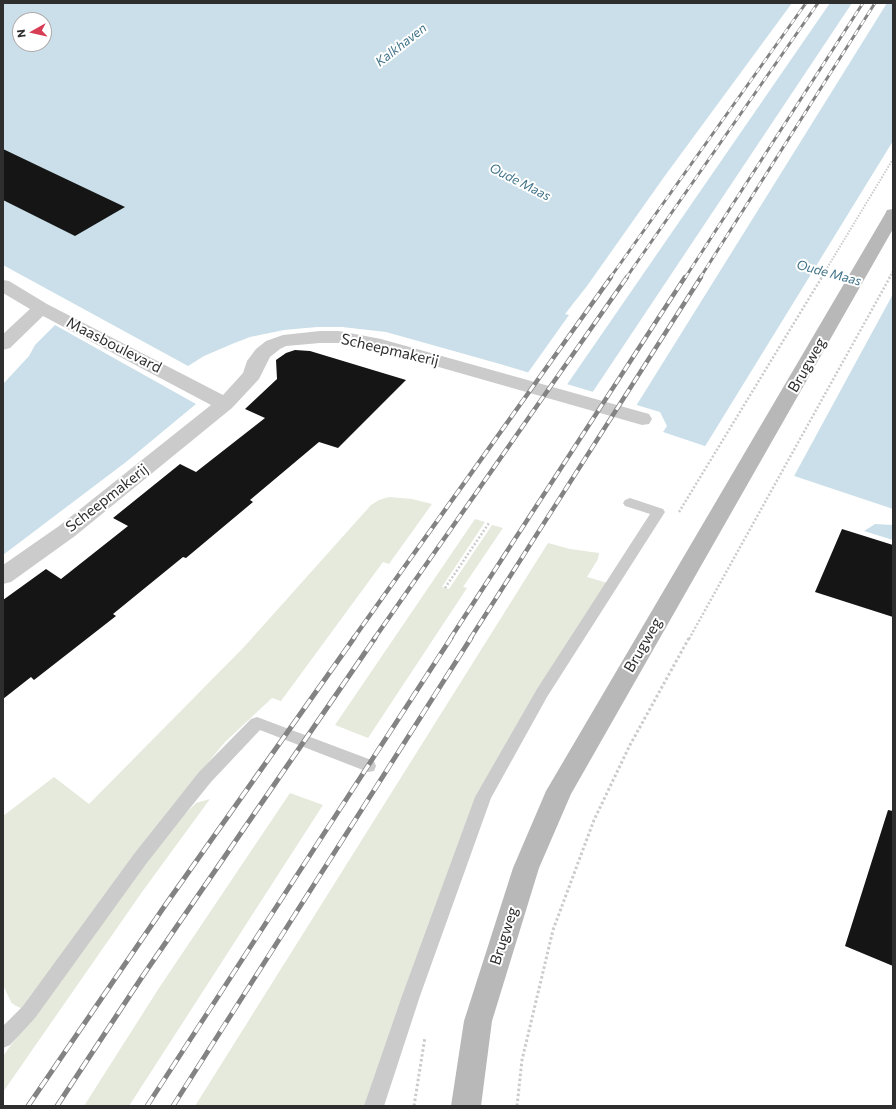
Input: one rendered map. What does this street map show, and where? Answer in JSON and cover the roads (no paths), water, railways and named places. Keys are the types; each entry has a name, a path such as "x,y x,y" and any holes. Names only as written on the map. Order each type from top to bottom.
{"main road":[{"name":"Brugweg","path":"466,1106 478,1021 526,868 559,791 893,214"}],"street":[{"name":"Maasboulevard","path":"3,285 41,308 225,404"},
{"path":"3,344 41,308"},
{"name":"Scheepmakerij","path":"3,576 67,531 225,404 252,375 257,361 263,353 273,345 283,341 302,338 339,337 356,339 394,348 642,419"}],"lane":[{"path":"374,1106 411,996 483,797 542,693 658,512 630,503"},
{"path":"3,1039 29,1012 140,859 176,813 210,772 257,723 368,766"}],"water":[{"path":"3,3 893,3 893,509 663,432 667,426 660,412 500,364 386,332 342,327 317,327 284,330 250,337 204,356 188,366 3,265"},
{"path":"55,325 196,404 126,462 3,555 3,384 29,356 35,345"},
{"path":"875,524 893,525 893,540 864,531"}],"railway":[{"path":"610,278 806,3"},
{"path":"626,278 818,3"},
{"path":"685,278 863,3"},
{"path":"700,278 875,3"},
{"path":"353,639 611,277"},
{"path":"374,639 627,277"},
{"path":"450,639 685,277"},
{"path":"470,639 701,277"},
{"path":"28,1106 166,904 354,638"},
{"path":"57,1106 142,977 375,638"},
{"path":"147,1106 451,638"},
{"path":"173,1106 471,638"}],"water label":[{"name":"Kalkhaven","path":"401,45"},
{"name":"Oude Maas","path":"520,182"},
{"name":"Oude Maas","path":"829,273"}]}
